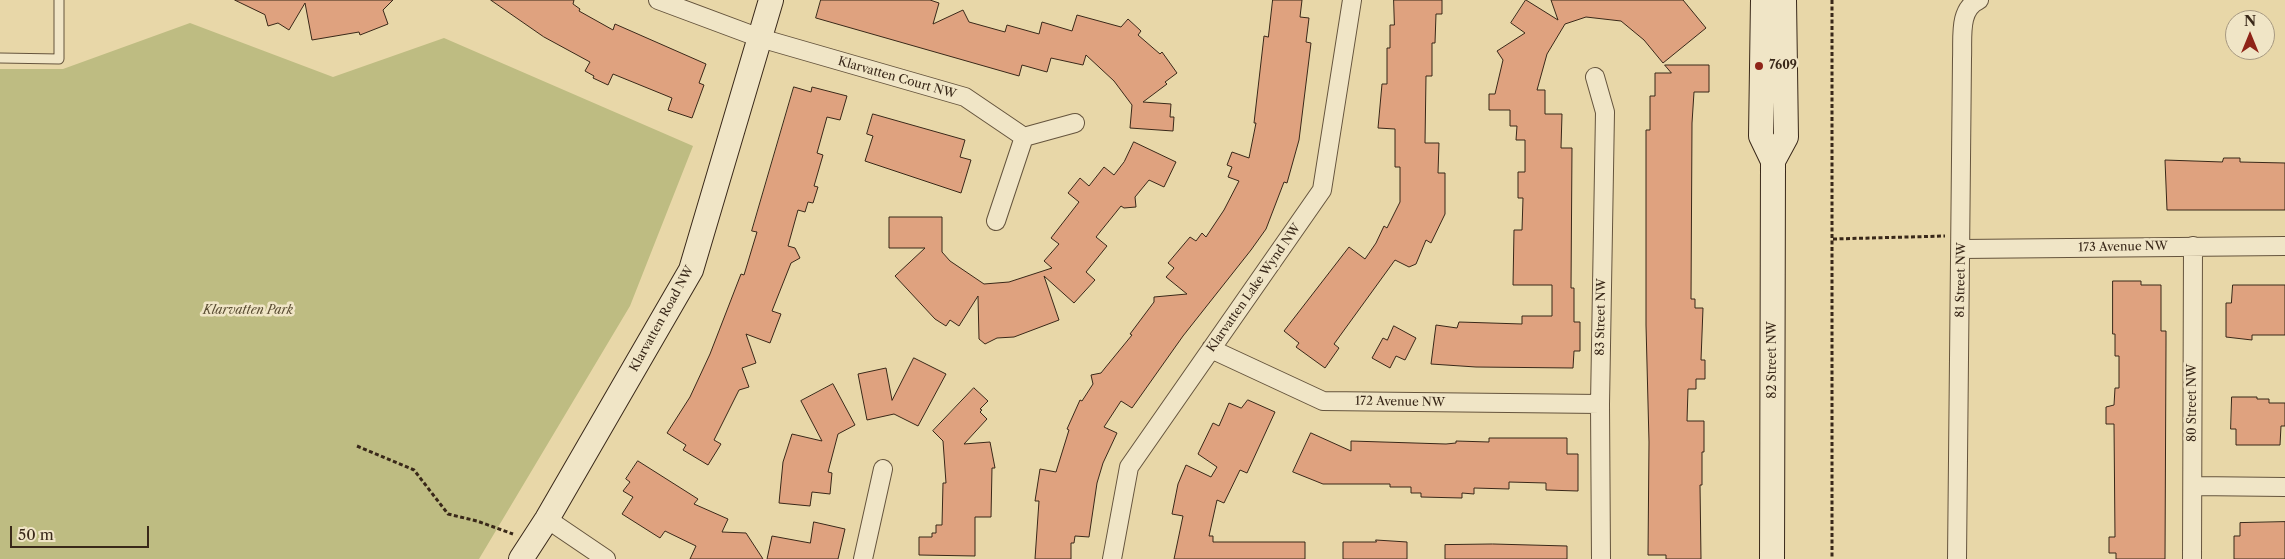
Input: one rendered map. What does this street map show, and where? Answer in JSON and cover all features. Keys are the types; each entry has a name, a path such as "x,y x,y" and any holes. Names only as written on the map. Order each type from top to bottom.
{"main road":[{"name":"Klarvatten Road NW","path":"526,550 547,519 691,270 771,0"},
{"name":"82 Street NW","path":"1763,0 1761,136 1773,161 1772,559"},
{"name":"82 Street NW","path":"1773,161 1786,137 1784,0"}],"street":[{"name":"Klarvatten Court NW","path":"658,0 760,38 965,97 1024,137"},
{"name":"Klarvatten Lake Wynd NW","path":"1112,559 1129,467 1322,190 1352,0"},
{"name":"81 Street NW","path":"1957,559 1962,58 1964,16 1975,2"},
{"name":"83 Street NW","path":"1595,77 1606,112 1600,404 1601,559"},
{"path":"996,221 1024,137 1075,123"},
{"name":"173 Avenue NW","path":"1961,242 2285,246"},
{"name":"80 Street NW","path":"2192,559 2193,246"},
{"name":"172 Avenue NW","path":"1211,349 1324,401 1600,404"},
{"path":"864,559 883,470"},
{"path":"2193,486 2285,486"},
{"path":"547,519 606,559"}],"lane":[{"path":"0,58 59,59 59,0"}],"path":[{"path":"1832,0 1832,559"},
{"path":"1833,239 1961,242"},
{"path":"357,446 414,470 448,514 477,521 526,550"}],"green space":[{"name":"Klarvatten Park","path":"190,23 333,77 444,38 693,146 630,306 479,559 0,559 0,69 63,69"}],"building":[{"path":"235,0 393,0 383,10 388,24 360,35 359,32 312,40 305,3 289,30 278,23 268,26 265,15"},
{"path":"491,0 574,0 573,4 580,9 579,11 613,30 615,24 706,64 699,83 704,85 692,118 668,110 672,98 613,74 608,85 593,78 594,76 585,71 590,62 544,37"},
{"path":"821,0 930,0 939,3 933,24 963,10 969,22 1005,32 1007,25 1039,34 1042,22 1072,31 1077,15 1121,27 1128,19 1141,31 1138,35 1160,54 1162,52 1177,73 1165,82 1167,84 1143,102 1171,104 1170,117 1174,117 1173,131 1130,128 1132,105 1114,81 1086,55 1083,65 1051,58 1047,72 1022,65 1019,76 816,18"},
{"path":"1273,0 1302,0 1300,17 1309,18 1306,42 1311,43 1299,140 1287,183 1284,182 1266,229 1251,250 1183,336 1132,408 1121,401 1104,427 1117,433 1103,463 1097,483 1089,537 1075,536 1074,543 1071,543 1071,559 1035,559 1039,501 1035,501 1040,469 1056,472 1069,430 1067,429 1080,400 1082,401 1093,384 1091,375 1101,373 1132,335 1130,334 1154,302 1154,297 1187,294 1166,277 1174,268 1168,263 1190,237 1196,241 1202,233 1206,237 1224,210 1239,181 1228,177 1232,167 1227,165 1232,152 1249,158 1256,123 1254,123 1264,36 1268,37"},
{"path":"1394,0 1442,0 1442,14 1436,14 1435,43 1432,43 1432,76 1426,76 1425,143 1439,143 1438,173 1445,173 1445,214 1431,243 1426,240 1416,264 1409,267 1395,260 1334,344 1339,348 1325,368 1296,347 1299,343 1284,331 1349,247 1365,259 1376,243 1384,226 1387,228 1400,202 1400,167 1395,167 1395,129 1378,128 1382,84 1387,84 1387,48 1390,48 1390,25 1394,25"},
{"path":"1526,0 1558,20 1551,0 1683,0 1706,28 1663,63 1644,40 1621,21 1586,17 1565,24 1547,54 1537,90 1545,90 1545,114 1562,114 1561,148 1572,148 1571,288 1574,288 1574,322 1580,322 1580,351 1574,351 1573,368 1476,367 1431,364 1436,325 1457,328 1459,322 1522,324 1522,316 1552,316 1552,285 1513,285 1514,230 1522,230 1523,198 1518,198 1518,172 1525,172 1525,140 1516,140 1517,126 1510,126 1510,110 1489,110 1489,94 1495,94 1503,60 1497,51 1525,33 1511,23"},
{"path":"1665,65 1709,65 1709,92 1694,92 1692,123 1691,299 1695,299 1695,308 1703,308 1701,360 1705,360 1705,379 1696,379 1696,389 1688,389 1687,421 1704,421 1702,485 1700,485 1701,559 1666,559 1666,555 1648,555 1649,442 1646,325 1646,130 1650,130 1650,96 1655,96 1655,73 1671,73"},
{"path":"794,87 811,92 812,87 847,96 840,120 827,117 817,153 823,155 814,186 818,187 813,203 808,202 805,212 798,210 788,246 795,248 800,258 791,263 772,311 781,314 770,343 746,334 756,363 742,368 749,387 739,390 714,440 721,444 708,465 683,450 686,445 667,433 690,397 710,354 741,274 744,275 757,232 752,231"},
{"path":"873,114 965,140 960,157 971,160 961,193 865,161 873,136 867,134"},
{"path":"1134,142 1176,162 1164,187 1149,180 1135,197 1136,207 1124,208 1121,206 1096,237 1107,246 1086,272 1095,280 1074,303 1044,276 1059,320 1014,337 997,338 985,344 979,339 978,296 959,326 950,320 946,326 935,319 895,276 925,248 889,248 889,217 942,217 942,252 950,261 984,284 1009,282 1052,268 1044,261 1059,244 1051,238 1079,202 1068,193 1080,178 1089,186 1104,167 1114,175 1124,162"},
{"path":"2224,158 2240,158 2240,162 2285,163 2285,210 2167,210 2165,160 2222,162"},
{"path":"2113,281 2141,281 2141,285 2161,285 2161,331 2166,331 2165,559 2116,559 2116,553 2109,553 2109,537 2115,537 2114,424 2106,424 2106,407 2114,405 2115,388 2119,388 2119,356 2115,356 2115,334 2113,334"},
{"path":"2233,285 2285,285 2285,335 2252,335 2252,340 2226,337 2226,303 2231,303"},
{"path":"1394,326 1416,338 1405,360 1396,356 1390,368 1372,358 1383,338 1387,340"},
{"path":"914,358 946,374 918,426 894,414 867,420 858,374 886,368 892,400"},
{"path":"833,384 855,425 838,434 828,472 832,473 830,494 812,492 810,506 779,503 783,462 792,434 822,441 801,401"},
{"path":"974,388 988,401 980,409 982,410 980,412 987,419 964,444 990,442 995,468 992,468 991,517 975,517 975,556 919,555 919,537 932,537 932,533 936,533 936,525 942,525 943,483 946,483 943,441 933,431"},
{"path":"2232,397 2257,397 2257,399 2269,399 2269,403 2285,403 2285,426 2281,426 2280,445 2236,445 2236,429 2231,429"},
{"path":"1248,400 1275,412 1247,473 1240,470 1224,503 1217,500 1209,536 1213,536 1213,542 1305,542 1305,559 1174,559 1183,516 1172,514 1178,484 1186,465 1211,477 1217,467 1198,454 1213,423 1219,426 1229,403 1241,408"},
{"path":"1311,433 1351,451 1351,441 1446,444 1456,443 1456,441 1489,442 1489,438 1567,438 1567,454 1578,454 1578,491 1546,490 1546,483 1509,482 1509,489 1474,488 1474,494 1462,493 1462,498 1421,497 1421,493 1411,493 1411,487 1390,487 1390,484 1323,484 1293,472"},
{"path":"638,461 698,499 694,504 728,519 722,532 746,533 763,559 690,559 696,546 665,531 660,538 622,514 633,497 623,491 630,482 626,479"},
{"path":"814,522 845,529 838,559 767,559 772,536 810,543"},
{"path":"2285,522 2285,559 2234,559 2234,536 2240,536 2240,523"},
{"path":"1376,540 1407,542 1407,559 1343,559 1343,542 1376,542"},
{"path":"1445,545 1567,546 1567,559 1445,559"}],"place":[{"name":"7609","path":"1759,66"}]}
